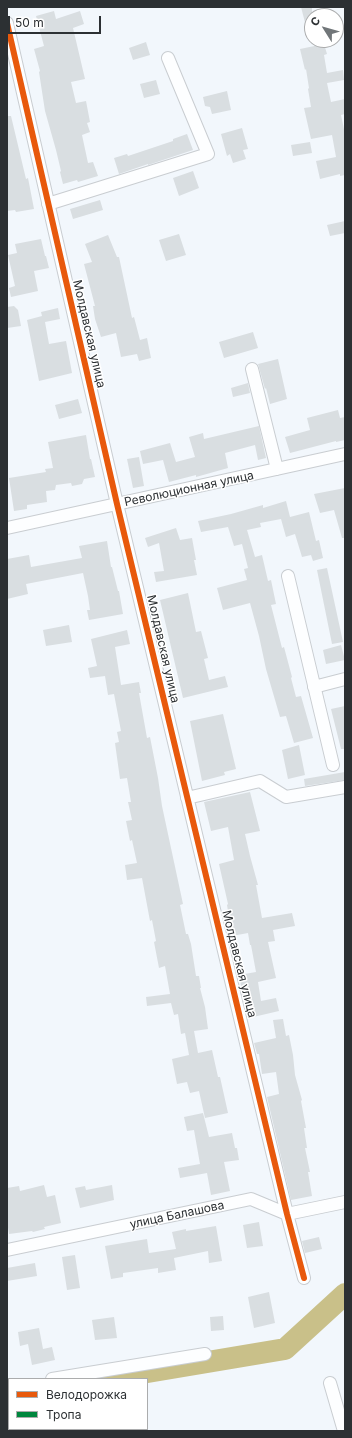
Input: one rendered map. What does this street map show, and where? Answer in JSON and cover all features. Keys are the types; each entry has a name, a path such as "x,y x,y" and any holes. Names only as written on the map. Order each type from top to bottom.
{"street":[{"name":"Молдавская улица","path":"7,23 117,504 287,1214 304,1278"},
{"path":"48,204 208,154 168,58"},
{"path":"252,369 277,469"},
{"name":"Революционная улица","path":"7,528 345,454"},
{"path":"288,576 333,765"},
{"path":"314,687 345,679"},
{"path":"188,798 260,781 286,797 345,787"},
{"name":"улица Балашова","path":"7,1250 251,1199 287,1214"},
{"path":"287,1214 345,1202"},
{"path":"58,1378 205,1354"},
{"path":"330,1383 344,1431"}],"building":[{"path":"301,7 312,7 304,8 304,19"},
{"path":"54,11 56,19 80,11 84,24 73,28 85,79 71,82 76,103 86,101 90,122 87,123 90,132 82,135 88,163 93,162 98,176 78,182 77,180 63,184 56,150 45,111 40,71 34,49 44,46 36,16"},
{"path":"146,42 150,55 133,60 129,48"},
{"path":"325,48 327,54 324,55 327,73 343,70 344,80 327,83 331,102 345,99 345,114 341,115 345,134 345,175 340,176 340,174 320,179 316,161 336,157 332,135 311,139 304,108 311,107 309,88 306,69 305,70 300,49"},
{"path":"156,80 160,94 144,98 140,84"},
{"path":"227,91 231,110 212,114 210,107 205,106 203,97"},
{"path":"7,116 11,116 26,179 28,178 34,209 16,212 15,210 7,211"},
{"path":"242,128 248,149 243,150 246,159 233,163 230,154 227,156 221,134"},
{"path":"187,134 193,150 119,174 114,158 127,154 128,156 173,141 173,139"},
{"path":"310,142 312,153 293,156 291,145"},
{"path":"193,171 199,188 179,196 173,178"},
{"path":"100,200 103,210 73,219 70,209"},
{"path":"345,221 345,233 330,236 327,225"},
{"path":"179,234 186,255 166,261 159,240"},
{"path":"108,235 117,257 119,257 132,318 134,317 140,340 147,338 151,358 139,361 137,354 121,357 116,333 101,337 95,319 93,306 95,306 84,264 92,262 85,244"},
{"path":"41,239 49,268 34,271 38,291 11,297 9,288 15,286 8,255 17,253 15,244"},
{"path":"14,306 18,310 21,326 7,328 7,307"},
{"path":"58,308 60,319 45,322 49,344 66,341 72,373 39,381 27,320 42,316 41,312"},
{"path":"253,332 258,348 224,358 219,342"},
{"path":"278,359 287,399 270,404 258,364"},
{"path":"248,383 250,393 233,397 231,388"},
{"path":"78,399 82,413 59,419 55,405"},
{"path":"338,410 340,418 345,417 345,440 290,453 285,437 310,430 307,418"},
{"path":"259,426 266,458 258,460 255,445 225,453 228,468 196,477 196,475 169,482 163,460 143,464 140,451 170,443 176,462 195,457 189,437 203,433 204,439"},
{"path":"86,435 95,477 84,479 82,484 72,486 71,483 56,485 55,490 46,491 47,502 27,505 27,509 14,511 9,478 46,472 45,469 53,468 48,442"},
{"path":"139,457 144,486 133,488 127,459"},
{"path":"345,488 345,538 342,538 334,510 320,513 314,494"},
{"path":"286,501 290,517 309,512 316,541 319,540 323,558 313,561 311,555 302,557 295,534 286,537 281,519 260,523 261,527 247,530 255,557 262,555 268,581 271,580 276,604 271,605 282,648 284,647 296,697 301,696 313,738 294,743 286,716 280,717 266,669 250,603 223,610 217,588 247,580 244,569 248,568 242,544 234,546 228,527 201,532 198,521 263,505 263,508"},
{"path":"176,528 180,540 192,538 197,575 156,582 154,572 164,571 159,543 148,547 145,538"},
{"path":"107,541 111,567 119,591 123,614 89,620 87,610 90,610 83,573 26,584 28,594 7,599 7,559 29,555 31,567 82,558 79,546"},
{"path":"327,568 343,642 332,644 317,570"},
{"path":"188,593 196,632 201,631 208,658 204,659 209,680 225,676 228,687 183,698 160,600"},
{"path":"69,625 72,642 46,646 43,630"},
{"path":"127,630 130,644 115,647 121,685 139,682 141,693 139,693 147,738 150,737 162,806 183,904 180,905 186,934 188,934 191,944 196,976 199,976 200,988 205,1007 208,1029 194,1031 198,1053 212,1050 228,1113 205,1118 199,1091 190,1093 187,1082 177,1084 172,1059 189,1055 185,1033 181,1034 178,1014 174,1015 171,1003 147,1006 146,997 170,994 165,966 159,968 154,942 156,941 152,920 150,921 142,878 127,880 125,865 137,863 126,821 132,820 128,802 131,802 127,778 120,779 115,743 119,742 117,732 121,731 114,694 108,695 105,676 90,678 88,668 97,666 91,639"},
{"path":"341,645 345,660 326,664 323,650"},
{"path":"345,706 345,749 341,749 331,709"},
{"path":"223,714 236,769 224,772 225,775 202,781 190,721"},
{"path":"299,745 305,775 288,779 282,750"},
{"path":"345,772 345,780 305,786 304,779"},
{"path":"250,792 260,831 245,834 258,885 256,885 262,918 292,913 295,926 273,930 275,941 268,942 276,978 258,982 261,1001 276,998 279,1011 249,1018 246,1001 244,1002 239,975 256,972 251,945 248,933 232,936 228,904 219,864 234,860 228,827 211,831 204,802"},
{"path":"283,1019 286,1036 289,1035 295,1075 302,1100 306,1128 304,1128 307,1148 305,1148 310,1172 308,1172 312,1196 291,1200 267,1097 279,1094 276,1072 262,1074 259,1054 257,1054 254,1043 276,1038 273,1020"},
{"path":"203,1113 209,1137 232,1133 239,1160 224,1162 230,1191 211,1195 207,1173 180,1178 178,1168 200,1164 194,1130 187,1131 184,1117"},
{"path":"44,1185 47,1197 55,1195 61,1223 44,1227 45,1229 33,1232 9,1234 7,1221 7,1188 19,1186 20,1191"},
{"path":"112,1185 114,1200 80,1208 75,1188 85,1186 86,1190"},
{"path":"259,1222 263,1246 247,1248 243,1225"},
{"path":"216,1226 222,1261 209,1263 208,1251 174,1258 176,1270 158,1273 158,1268 123,1273 123,1277 111,1279 105,1246 147,1239 149,1253 176,1249 172,1232"},
{"path":"319,1237 322,1249 305,1253 302,1241"},
{"path":"75,1255 80,1288 67,1290 62,1257"},
{"path":"35,1263 37,1276 7,1281 7,1268"},
{"path":"269,1292 275,1323 254,1328 248,1297"},
{"path":"223,1316 224,1330 211,1331 210,1317"},
{"path":"114,1317 117,1338 95,1340 92,1320"},
{"path":"39,1328 43,1349 52,1347 55,1360 32,1365 28,1344 20,1346 18,1332"}],"waterway":[{"path":"112,1378 285,1349 345,1294"}],"cycle path":[{"path":"7,23 117,504 287,1214 304,1278"}]}
